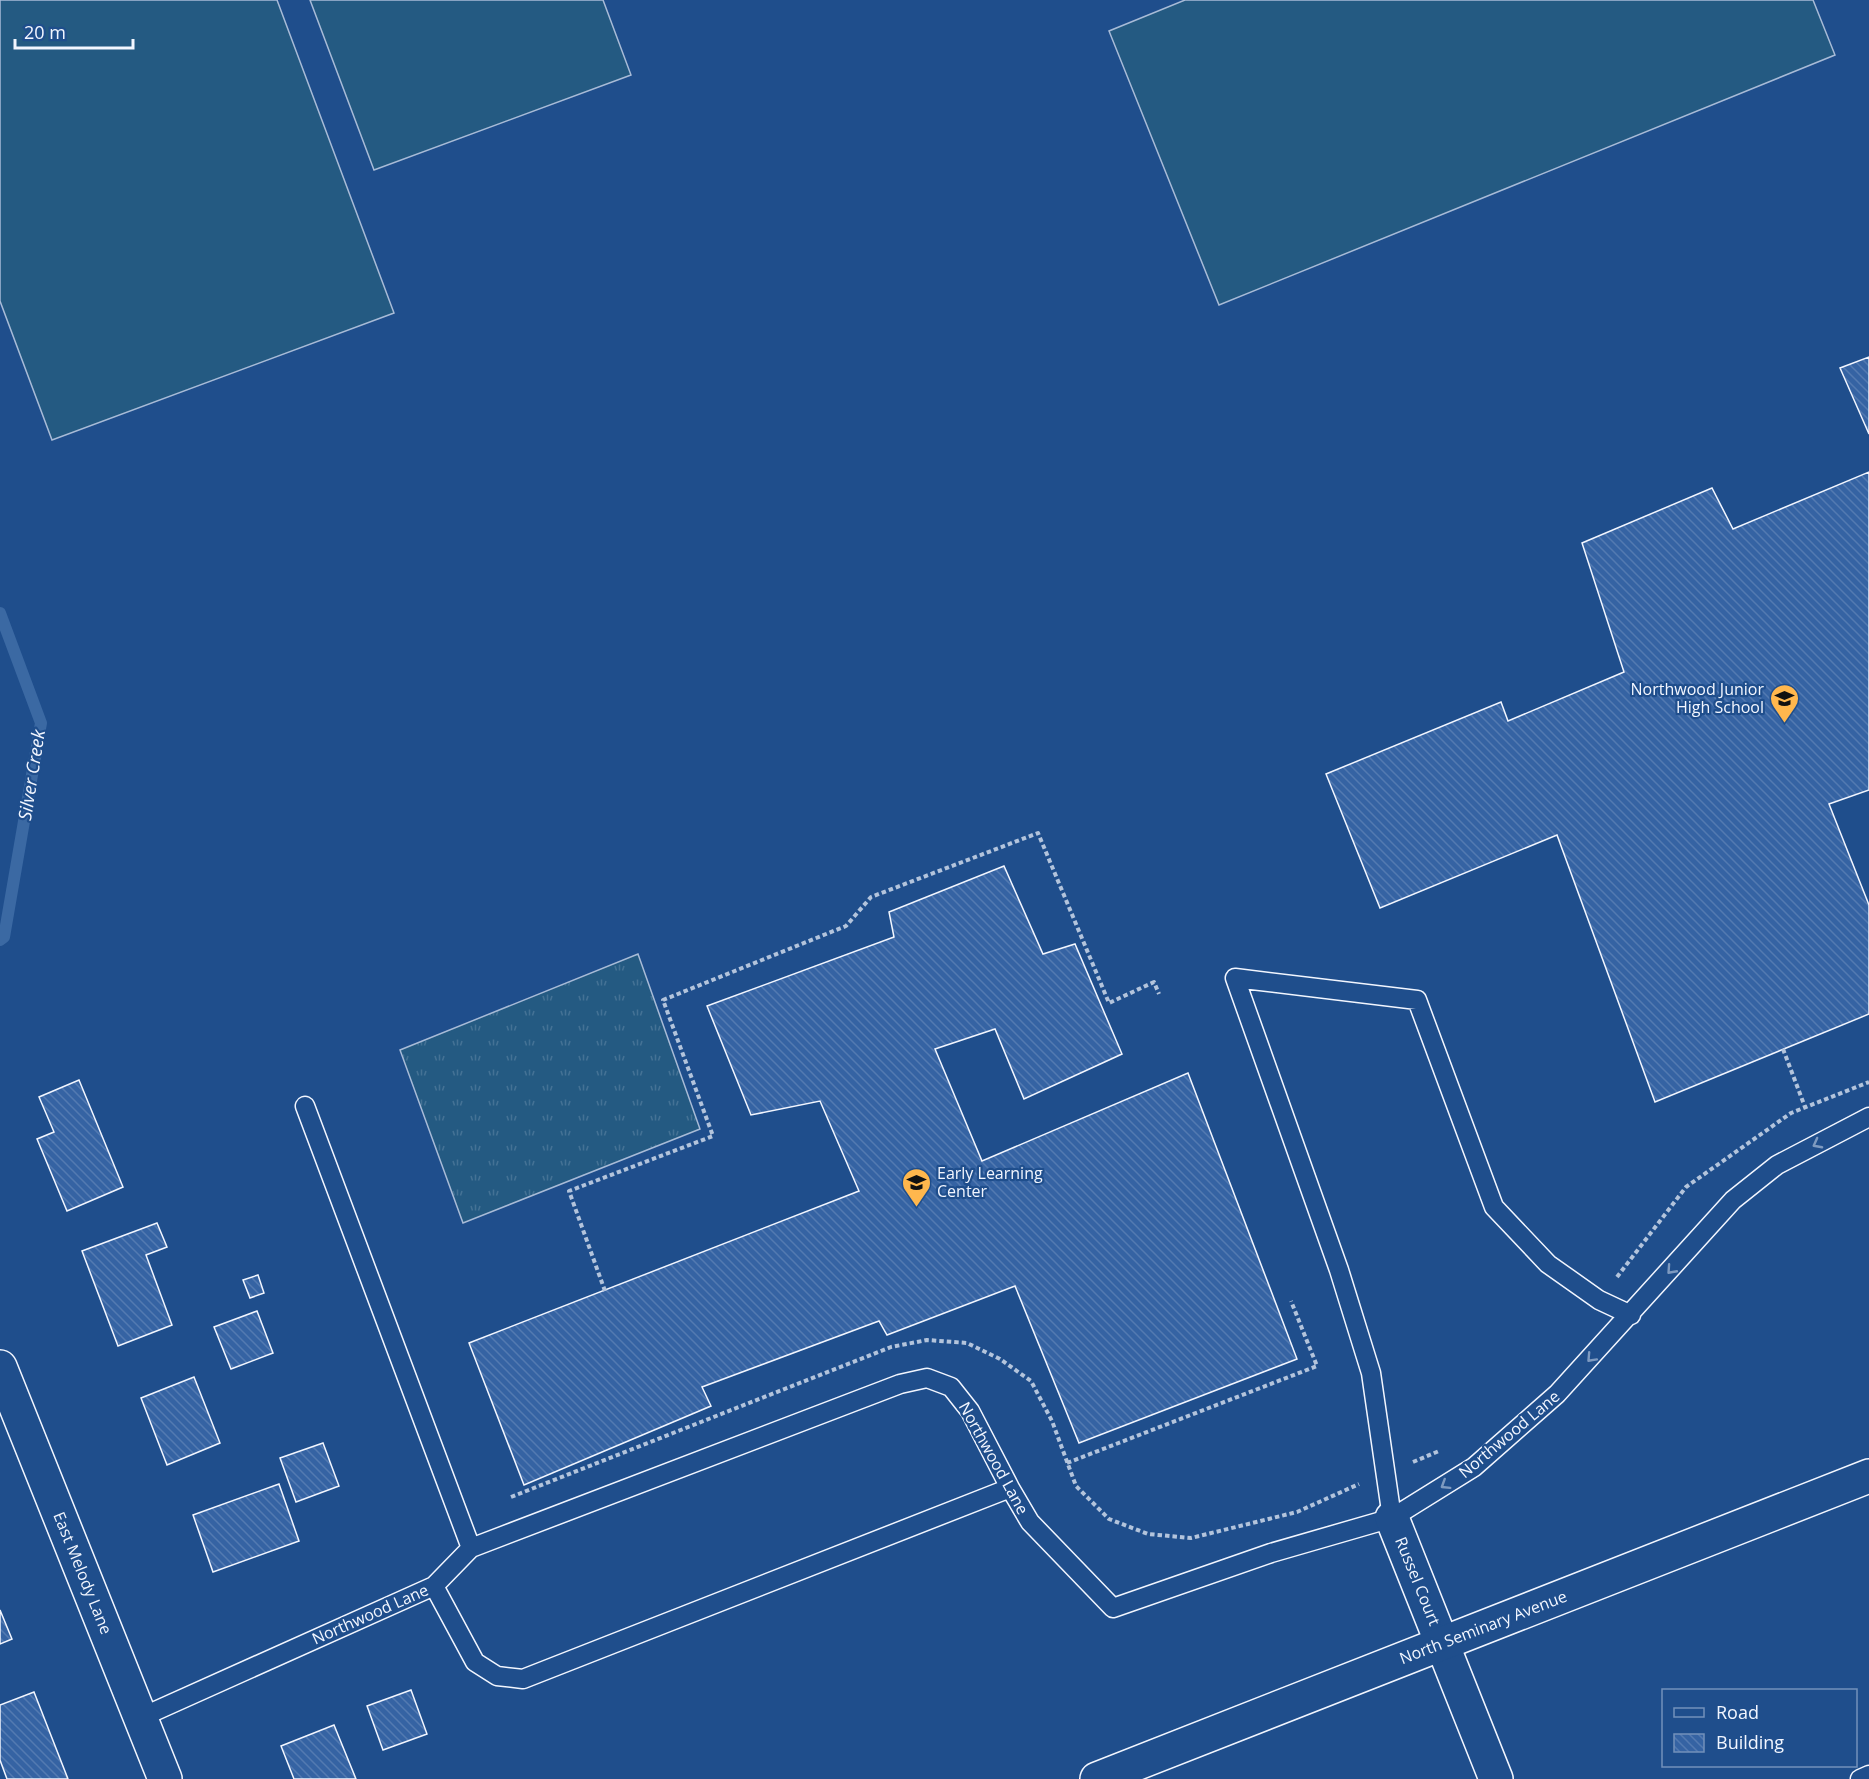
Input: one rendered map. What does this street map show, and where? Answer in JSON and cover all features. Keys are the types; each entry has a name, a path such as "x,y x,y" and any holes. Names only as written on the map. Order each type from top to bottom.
{"main road":[{"name":"East Melody Lane","path":"0,1367 165,1779"},
{"name":"North Seminary Avenue","path":"1097,1779 1869,1476"},
{"name":"Russel Court","path":"1392,1518 1496,1779"}],"lane":[{"path":"1392,1518 1371,1373 1339,1270 1235,978 1417,999 1494,1208 1548,1264 1599,1300 1631,1315"},
{"path":"305,1106 471,1548"},
{"name":"Northwood Lane","path":"142,1717 434,1586 471,1548 900,1384 927,1378 951,1387 970,1411 1030,1522 1113,1608 1271,1553 1392,1518 1474,1467 1557,1394 1631,1315 1732,1200 1777,1165 1869,1117"},
{"path":"434,1586 476,1662 497,1676 523,1679 1010,1488"},
{"path":"1860,1779 1869,1775"}],"path":[{"path":"605,1291 569,1191 713,1136 663,1000 846,926 871,897 1038,833 1109,1003 1154,982 1159,994"},
{"path":"1783,1049 1805,1107"},
{"path":"1599,1300 1686,1187 1791,1113 1869,1082"},
{"path":"1067,1463 1317,1366 1291,1301"},
{"path":"511,1497 891,1347 927,1340 967,1343 1000,1359 1031,1381 1052,1421 1076,1486 1109,1519 1148,1534 1191,1538 1297,1512 1443,1449"}],"green space":[{"path":"0,0 277,0 394,313 52,440 0,301"},
{"path":"310,0 603,0 631,75 374,170"},
{"path":"1185,0 1813,0 1835,55 1219,305 1109,31"},
{"path":"638,954 700,1129 463,1223 400,1050"}],"building":[{"path":"1869,357 1869,434 1840,368"},
{"name":"Northwood Junior High School","path":"1869,472 1869,790 1829,804 1869,905 1869,1014 1655,1102 1557,835 1380,908 1326,774 1501,702 1508,721 1624,672 1582,543 1712,488 1733,529"},
{"path":"1004,866 1043,954 1075,944 1122,1054 1024,1099 995,1029 935,1049 982,1161 1188,1073 1297,1359 1079,1443 1015,1286 887,1335 879,1321 702,1387 711,1406 524,1485 469,1343 859,1191 820,1101 751,1115 707,1006 894,937 889,912"},
{"path":"79,1080 123,1187 67,1211 37,1139 54,1132 39,1097"},
{"path":"157,1223 167,1247 146,1255 172,1325 118,1346 82,1251"},
{"path":"258,1275 264,1293 250,1298 243,1280"},
{"path":"257,1311 273,1353 231,1369 214,1327"},
{"path":"194,1377 220,1443 167,1465 141,1398"},
{"path":"323,1443 339,1486 296,1502 280,1458"},
{"path":"279,1484 299,1541 213,1572 193,1515"},
{"path":"0,1610 12,1639 0,1644"},
{"path":"411,1690 427,1734 383,1750 367,1706"},
{"path":"34,1692 68,1779 7,1779 0,1760 0,1705"},
{"path":"334,1725 356,1779 294,1779 281,1746"}],"waterway":[{"name":"Silver Creek","path":"0,613 41,723 4,937 0,940"}],"place":[{"name":"Northwood Junior High School","path":"1785,724"},
{"name":"Early Learning Center","path":"916,1208"}]}
